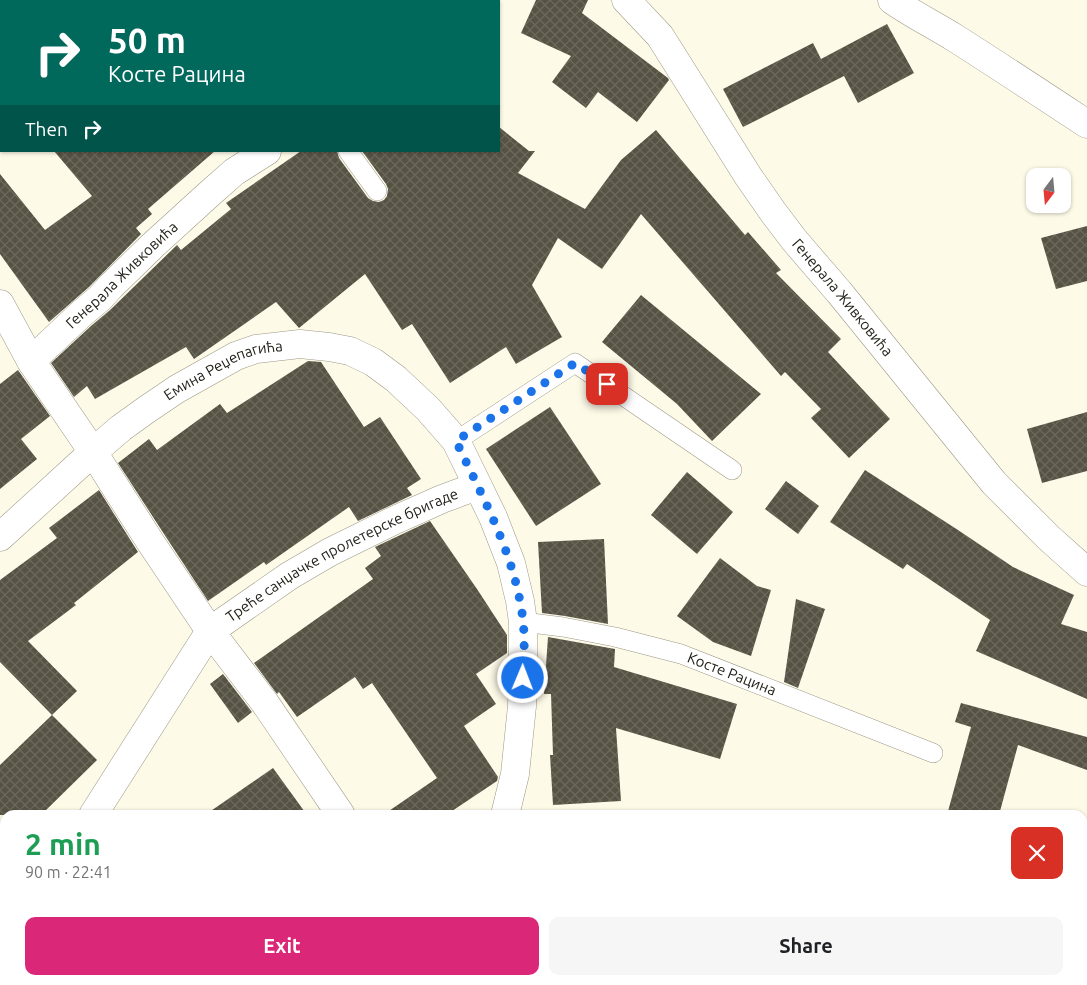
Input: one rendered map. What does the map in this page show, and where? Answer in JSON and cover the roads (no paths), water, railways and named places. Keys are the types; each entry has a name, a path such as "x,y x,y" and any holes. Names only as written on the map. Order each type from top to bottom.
{"street":[{"name":"Генерала Живковића","path":"626,0 660,36 748,176 795,241 839,292 994,483 1049,538 1087,572"},
{"path":"892,0 978,52 1087,124"},
{"name":"Генерала Живковића","path":"31,361 227,178 265,152"},
{"path":"0,304 31,361 92,452"},
{"name":"Емина Реџепагића","path":"0,537 92,452 121,428 177,389 236,356 256,349 300,344 350,351 373,362 396,378 428,409 456,441"},
{"path":"456,441 493,517 511,563 523,622 522,706 514,774 506,810"},
{"name":"Треће санџачке пролетерске бригаде","path":"92,452 210,630 264,703 338,810"},
{"name":"Треће санџачке пролетерске бригаде","path":"95,810 210,630 289,576 330,552 434,502 477,486"}],"lane":[{"path":"349,152 377,191"},
{"path":"456,441 575,363 732,470"},
{"name":"Косте Рацина","path":"523,622 563,627 615,637 681,654 933,753"}]}
